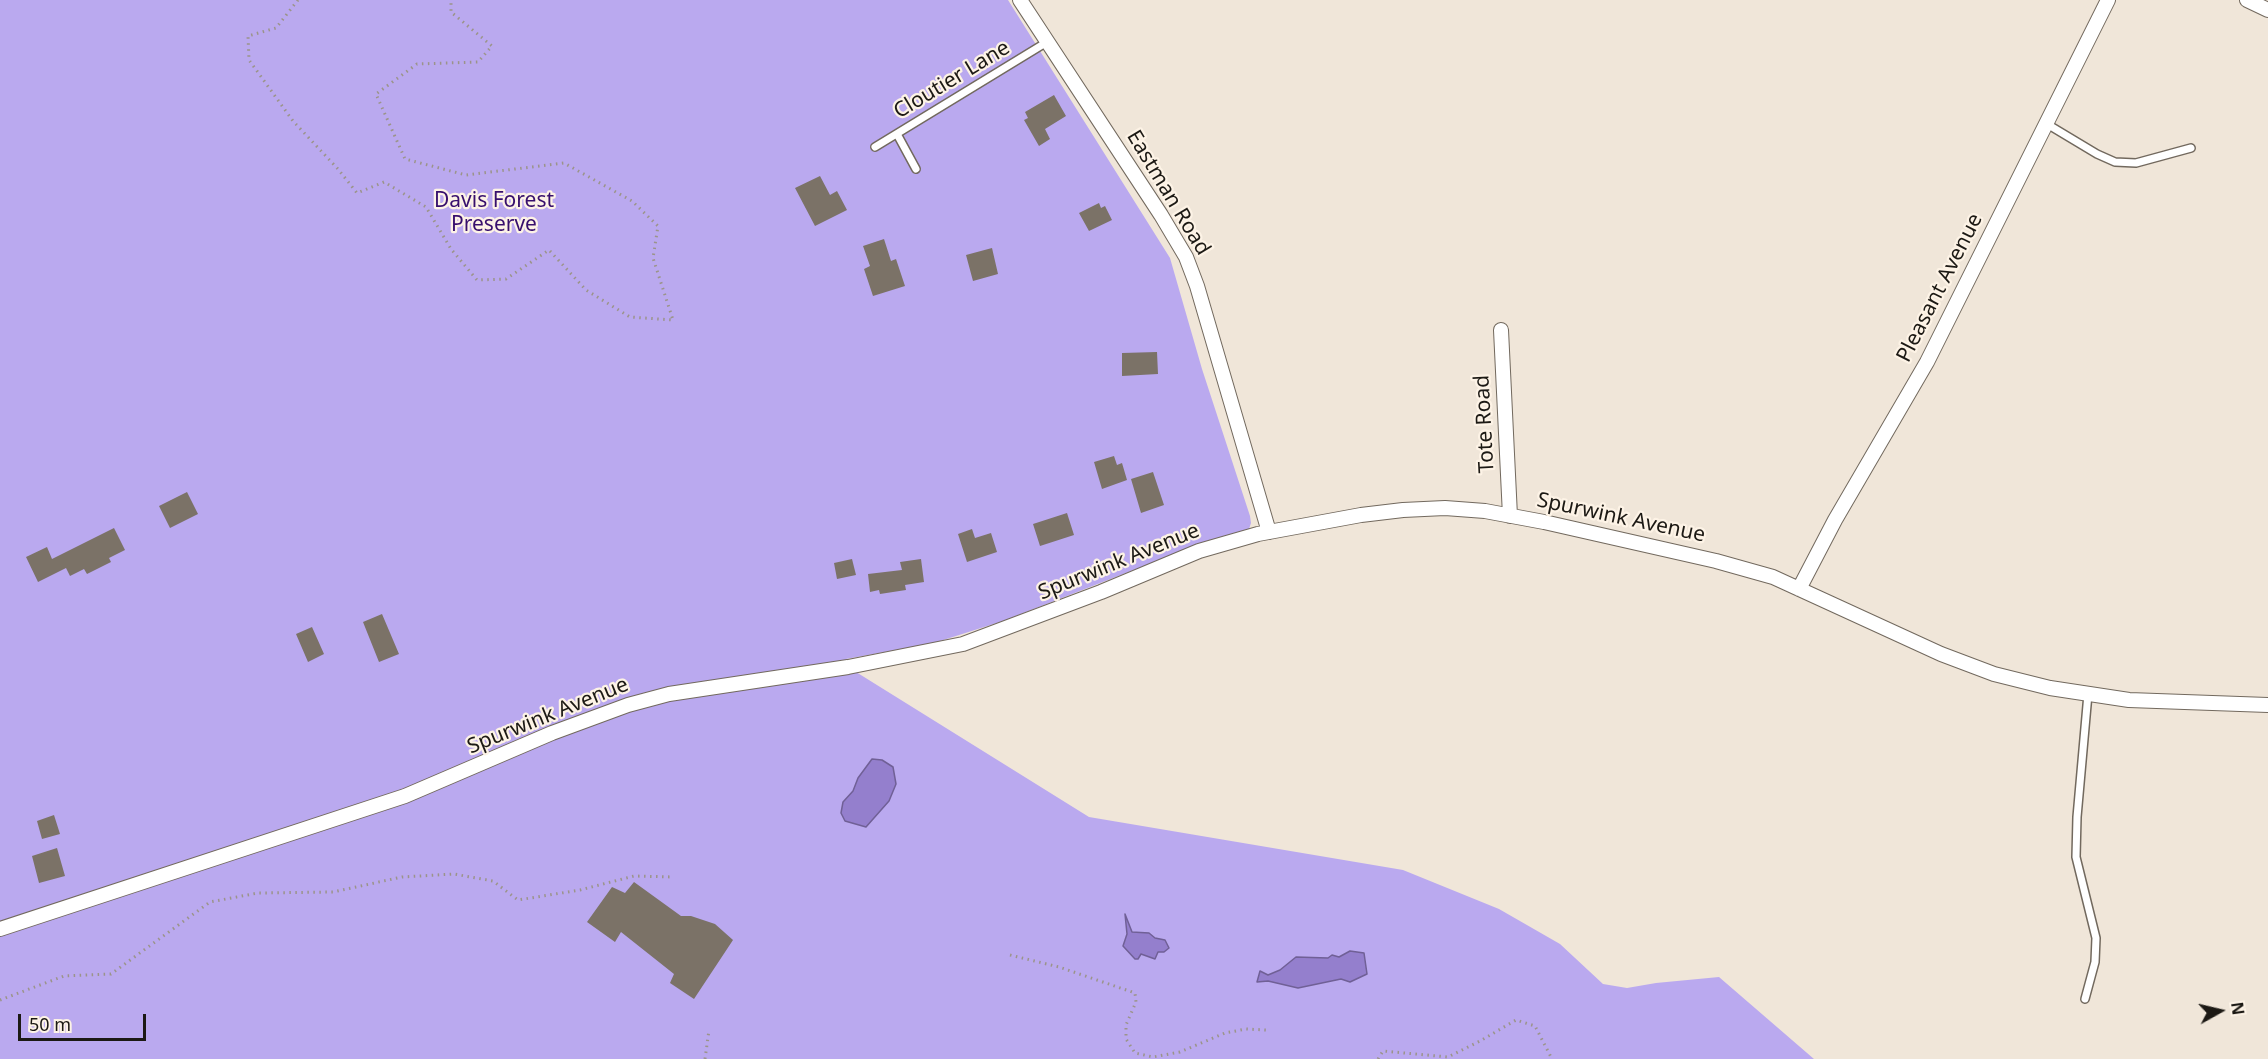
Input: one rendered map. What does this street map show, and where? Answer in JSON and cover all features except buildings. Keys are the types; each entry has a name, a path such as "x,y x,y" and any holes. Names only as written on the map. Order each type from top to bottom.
{"street":[{"name":"Eastman Road","path":"1020,0 1186,257 1197,286 1269,532"},
{"name":"Pleasant Avenue","path":"1799,589 1835,520 1927,362 2108,0"},
{"path":"2247,0 2268,10"},
{"name":"Tote Road","path":"1502,330 1510,516"},
{"name":"Spurwink Avenue","path":"0,929 405,796 552,733 628,705 669,694 848,667 963,644 1101,592 1199,551 1269,532 1403,510 1445,508 1510,516 1716,561 1773,578 1941,654 1994,674 2050,688 2169,702 2268,705"}],"lane":[{"name":"Cloutier Lane","path":"875,147 1047,42"},
{"path":"2047,124 2115,162 2136,163 2191,148"},
{"path":"897,134 916,169"},
{"path":"2085,999 2095,962 2096,938 2076,857 2076,847 2080,772 2088,694"}],"path":[{"path":"298,0 276,28 248,36 249,60 293,121 357,193 384,182 426,207 452,249 477,280 506,279 549,250 586,290 630,317 673,320 653,258 658,226 632,201 564,164 465,175 405,159 376,94 417,64 478,62 492,46 452,12 451,0"},
{"path":"0,1000 64,976 111,974 210,902 258,893 333,892 402,877 454,874 493,881 518,900 580,890 634,876 674,877"},
{"path":"1010,955 1059,967 1135,993 1136,1002 1126,1025 1126,1038 1135,1053 1153,1058 1180,1053 1225,1033 1246,1029 1266,1030"},
{"path":"1378,1059 1383,1051 1448,1057 1516,1020 1535,1026 1552,1059"},
{"path":"705,1059 709,1030"}],"green space":[{"name":"Davis Forest Preserve","path":"0,0 1008,0 1170,258 1202,369 1251,523 1249,529 1244,533 1195,546 1003,621 934,643 846,659 848,667 1089,817 1403,870 1499,909 1560,944 1603,984 1627,988 1719,977 1814,1059 0,1059"}],"shaded area":[{"path":"872,759 882,760 893,767 896,784 889,801 866,827 845,821 841,813 843,802 853,791 858,778"},
{"path":"1125,914 1132,932 1149,933 1155,938 1165,940 1169,948 1164,952 1158,952 1155,959 1141,954 1138,959 1135,959 1123,946 1127,934"},
{"path":"1350,951 1364,953 1367,974 1350,982 1341,979 1298,988 1268,981 1257,982 1260,971 1268,975 1280,970 1296,957 1328,958 1332,955 1339,957"}]}
